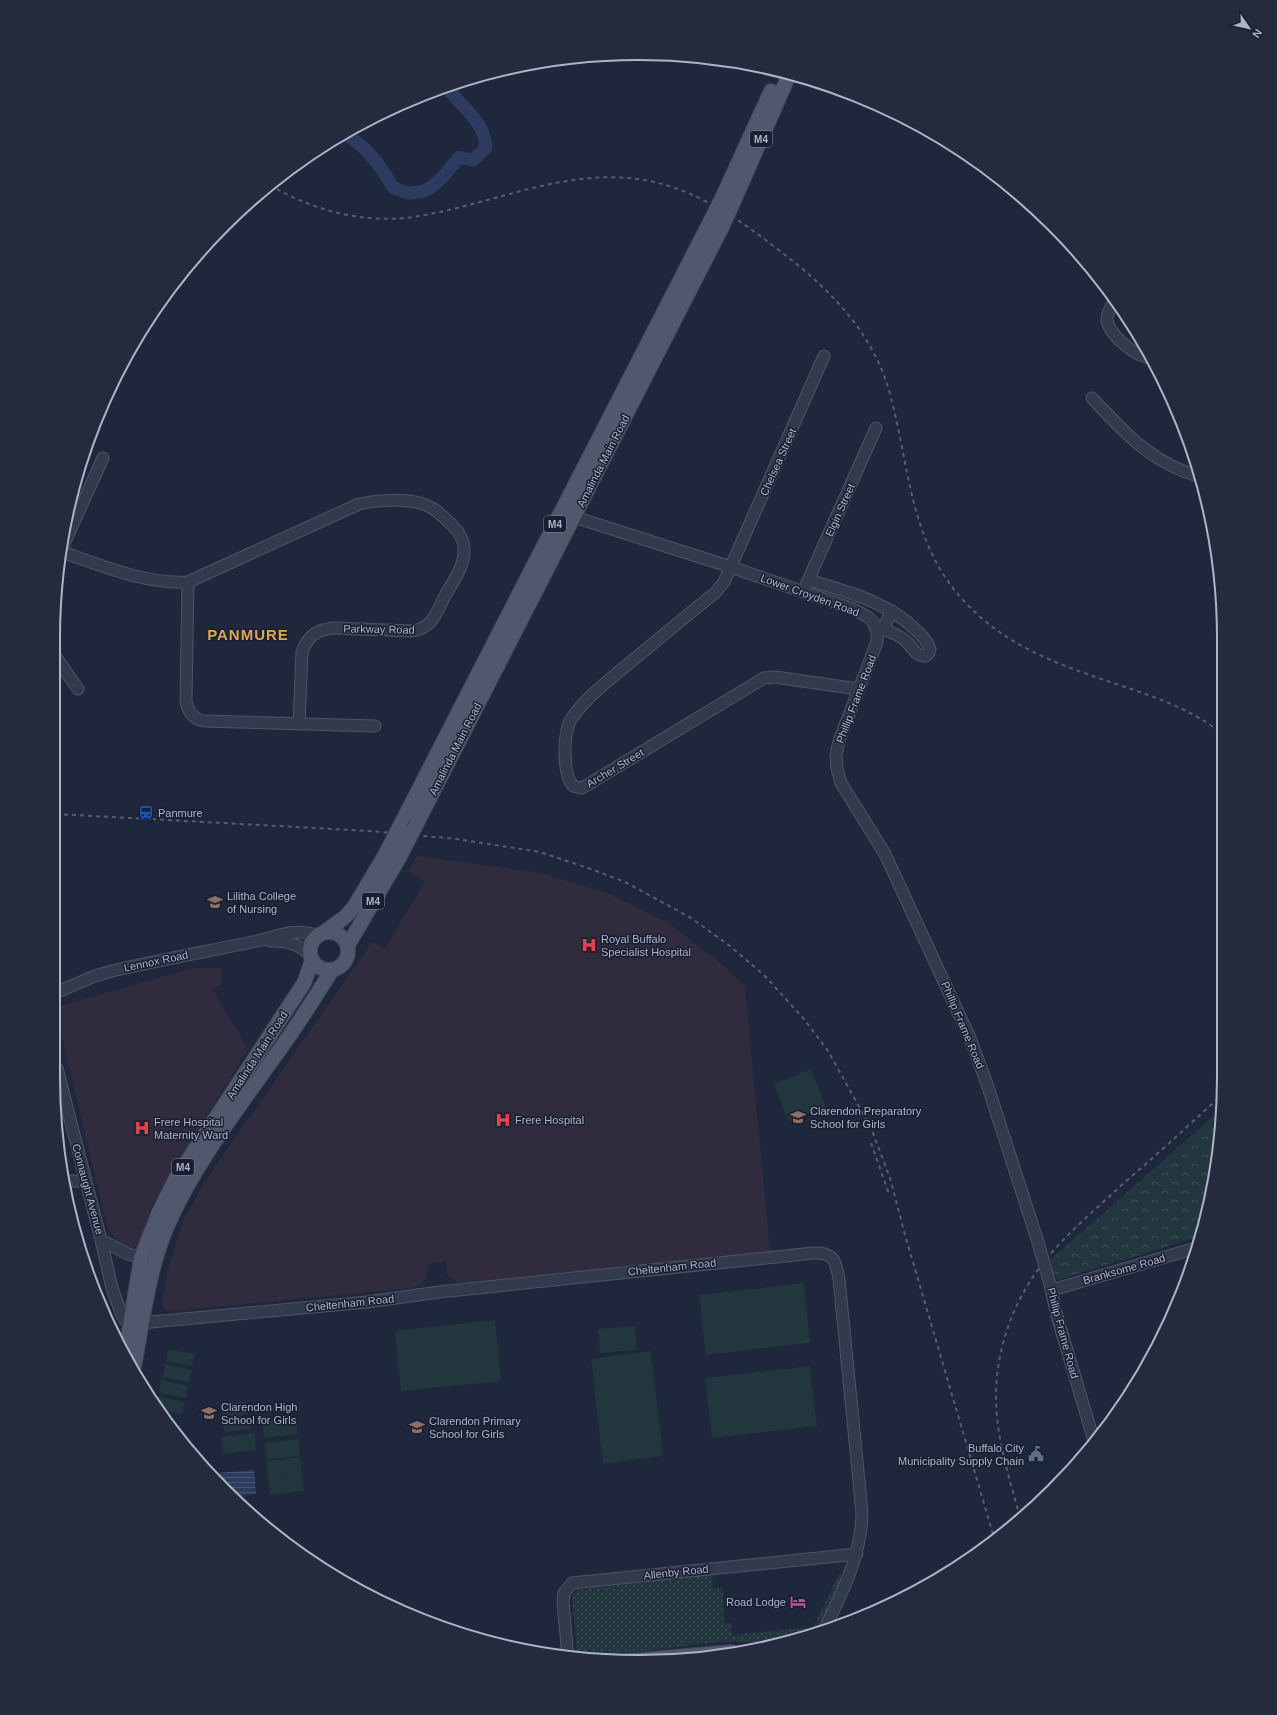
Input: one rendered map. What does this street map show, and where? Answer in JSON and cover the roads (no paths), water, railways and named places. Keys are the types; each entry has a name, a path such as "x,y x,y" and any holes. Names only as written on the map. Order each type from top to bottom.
{"main road":[{"name":"Amalinda Main Road","path":"728,200 777,77"},
{"name":"Amalinda Main Road","path":"148,1260 194,1174 212,1144 285,1042 332,970 344,964 348,952 348,945 399,858 574,517 787,80"},
{"name":"Amalinda Main Road","path":"137,1324 158,1212 175,1180 304,983 311,959 310,945 322,933 345,917 354,908 385,854 561,512 716,226"},
{"path":"322,933 337,933 342,936 348,945"},
{"path":"311,959 321,969 332,970"},
{"name":"M4","path":"128,1347 137,1324"},
{"name":"M4","path":"134,1359 137,1324"}],"street":[{"path":"1112,306 1107,317 1109,328 1128,348 1143,356"},
{"name":"Chelsea Street","path":"731,567 824,356"},
{"path":"1092,398 1121,430 1160,460 1181,472 1193,475"},
{"name":"Elgin Street","path":"803,591 876,428"},
{"path":"70,530 103,458"},
{"name":"Parkway Road","path":"67,553 139,577 166,582 188,582 352,506 368,502 401,501 425,505 441,514 456,530 464,544 464,550 461,565 433,619 424,628 412,631 332,628 320,630 309,637 302,652 299,724"},
{"name":"Lower Croyden Road","path":"561,512 803,591 860,612 880,628 906,641 919,655 926,656 929,653 930,649 924,638 911,625 892,611 863,597 809,580"},
{"name":"Archer Street","path":"731,567 720,588 597,691 572,717 568,729 566,745 566,770 572,786 578,788 587,785 764,678 775,677 858,689"},
{"path":"188,582 186,701 190,713 199,720 375,726"},
{"path":"880,628 892,611"},
{"name":"Phillip Frame Road","path":"880,628 872,657 858,689 839,741 836,755 837,769 841,783 885,854 970,1038 987,1084 1037,1239 1051,1287 1057,1316 1092,1435"},
{"path":"60,663 78,689"},
{"name":"Lennox Road","path":"60,991 104,973 258,941 293,932 322,933"},
{"name":"Lennox Road","path":"258,941 279,941 297,945 304,949 311,959"},
{"name":"Connaught Avenue","path":"60,1076 117,1304 125,1320 137,1324"},
{"path":"70,1181 85,1181"},
{"name":"Connaught Avenue","path":"101,1240 120,1251 148,1260"},
{"name":"Branksome Road","path":"1051,1287 1190,1250"},
{"name":"Cheltenham Road","path":"137,1324 367,1302 471,1288 822,1253 834,1260 837,1266 862,1512 857,1554 853,1568 827,1623"},
{"name":"Allenby Road","path":"567,1650 563,1602 564,1593 572,1583 857,1554"}],"water":[{"path":"254,1470 256,1494 240,1496 217,1473"}],"waterway":[{"path":"350,137 365,149 378,164 394,188 408,193 421,192 430,188 442,178 459,157 473,160 486,148 481,129 477,122 451,92"}],"railway":[{"path":"276,188 303,202 338,213 357,217 394,219 451,210 558,183 593,178 629,178 665,185 703,200 722,210 759,235 814,279 847,313 874,353 884,374 891,398 914,504 922,530 932,554 945,578 963,600 981,617 1020,645 1062,665 1155,697 1188,712 1217,730"},
{"path":"60,814 370,831 457,839 540,852 625,882 691,918 730,946 765,976 804,1019 828,1051 871,1128 890,1178 905,1235 993,1534"},
{"path":"1019,1512 998,1427 996,1396 1000,1356 1005,1337 1020,1299 1041,1265 1071,1232 1216,1100"},
{"path":"871,1143 889,1194"}],"place":[{"name":"Panmure","path":"146,813"},
{"name":"Lilitha College of Nursing","path":"215,902"},
{"name":"Royal Buffalo Specialist Hospital","path":"589,945"},
{"name":"Clarendon Preparatory School for Girls","path":"798,1117"},
{"name":"Frere Hospital","path":"503,1120"},
{"name":"Frere Hospital Maternity Ward","path":"142,1128"},
{"name":"Clarendon High School for Girls","path":"209,1413"},
{"name":"Clarendon Primary School for Girls","path":"417,1427"},
{"name":"Buffalo City Municipality Supply Chain","path":"1036,1454"},
{"name":"Road Lodge","path":"798,1602"}],"district":[{"name":"PANMURE","path":"248,635"}]}
